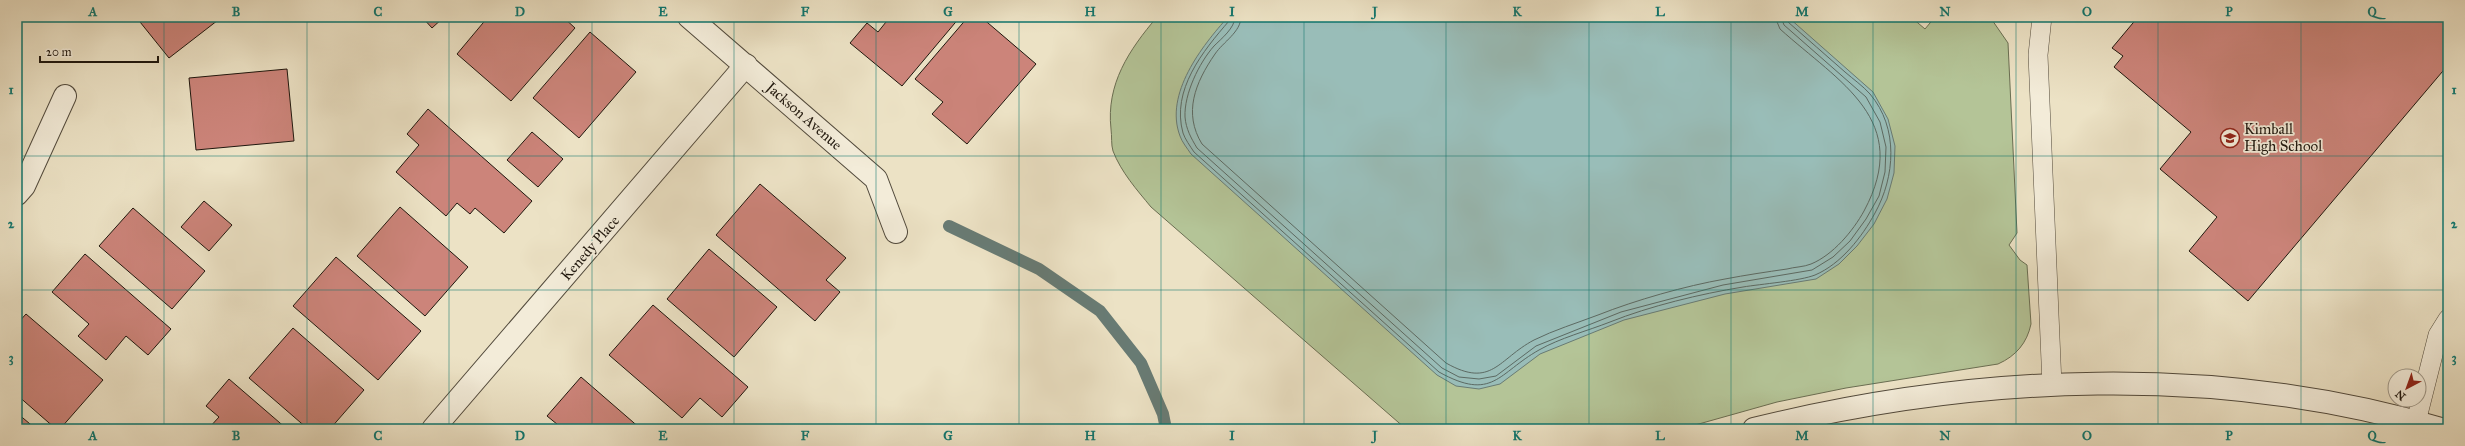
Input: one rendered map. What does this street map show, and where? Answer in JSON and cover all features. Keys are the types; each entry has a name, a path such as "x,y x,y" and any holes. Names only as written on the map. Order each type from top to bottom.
{"street":[{"name":"Jackson Avenue","path":"689,17 876,179 896,232"},
{"name":"Kenedy Place","path":"433,429 746,65"},
{"path":"17,194 24,186 65,96"},
{"path":"1754,429 1836,411 1930,395 1991,388 2052,385 2146,384 2241,391 2351,406 2441,429"}],"lane":[{"path":"2042,17 2038,55 2052,385"},
{"path":"2416,422 2438,335 2448,319"}],"green space":[{"path":"1157,17 1911,17 1925,29 1935,17 1990,17 2008,43 2017,233 2009,245 2020,260 2027,265 2031,324 2027,337 2015,353 1998,364 1846,388 1777,402 1681,429 1406,429 1151,207 1120,166 1112,146 1110,113 1112,97 1116,82 1129,55 1137,42"}],"water":[{"path":"1228,17 1788,17 1873,92 1888,119 1895,146 1894,173 1887,199 1874,224 1857,246 1839,264 1816,279 1725,294 1624,320 1540,354 1500,384 1479,389 1456,386 1437,375 1191,154 1183,143 1176,120 1177,104 1181,88 1197,56"}],"building":[{"path":"136,17 222,17 169,58"},
{"path":"422,17 444,17 432,28"},
{"path":"488,17 563,17 575,28 511,101 457,54"},
{"path":"890,17 960,17 902,86 850,43 867,23 878,32"},
{"path":"968,17 981,17 1036,64 967,144 932,114 943,102 915,79"},
{"path":"2138,17 2448,17 2448,65 2248,301 2189,251 2217,217 2160,169 2191,132 2114,67 2123,56 2112,48"},
{"path":"590,32 636,72 579,138 533,98"},
{"path":"287,69 294,141 196,150 189,78"},
{"path":"428,109 532,201 504,233 475,208 470,214 457,203 446,216 396,172 419,145 407,134"},
{"path":"532,132 563,159 538,187 507,160"},
{"path":"760,184 846,258 826,280 840,292 815,321 716,235"},
{"path":"204,201 232,225 209,251 181,227"},
{"path":"400,207 468,267 425,316 357,256"},
{"path":"133,208 205,271 172,309 99,246"},
{"path":"709,249 777,307 734,357 667,299"},
{"path":"85,254 171,329 148,355 126,336 106,360 78,336 89,324 52,292"},
{"path":"336,257 421,331 378,380 293,306"},
{"path":"653,305 748,387 722,417 700,398 682,418 609,355"},
{"path":"26,314 103,380 60,429 56,429 17,395 17,324"},
{"path":"293,328 364,390 330,429 308,429 249,378"},
{"path":"581,377 641,429 563,429 547,416"},
{"path":"229,379 287,429 208,429 219,417 206,406"},
{"path":"17,413 36,429 17,429"}],"waterway":[{"path":"949,226 1039,269 1100,311 1141,363 1163,414 1166,429"}],"place":[{"name":"Kimball High School","path":"2230,138"}]}
